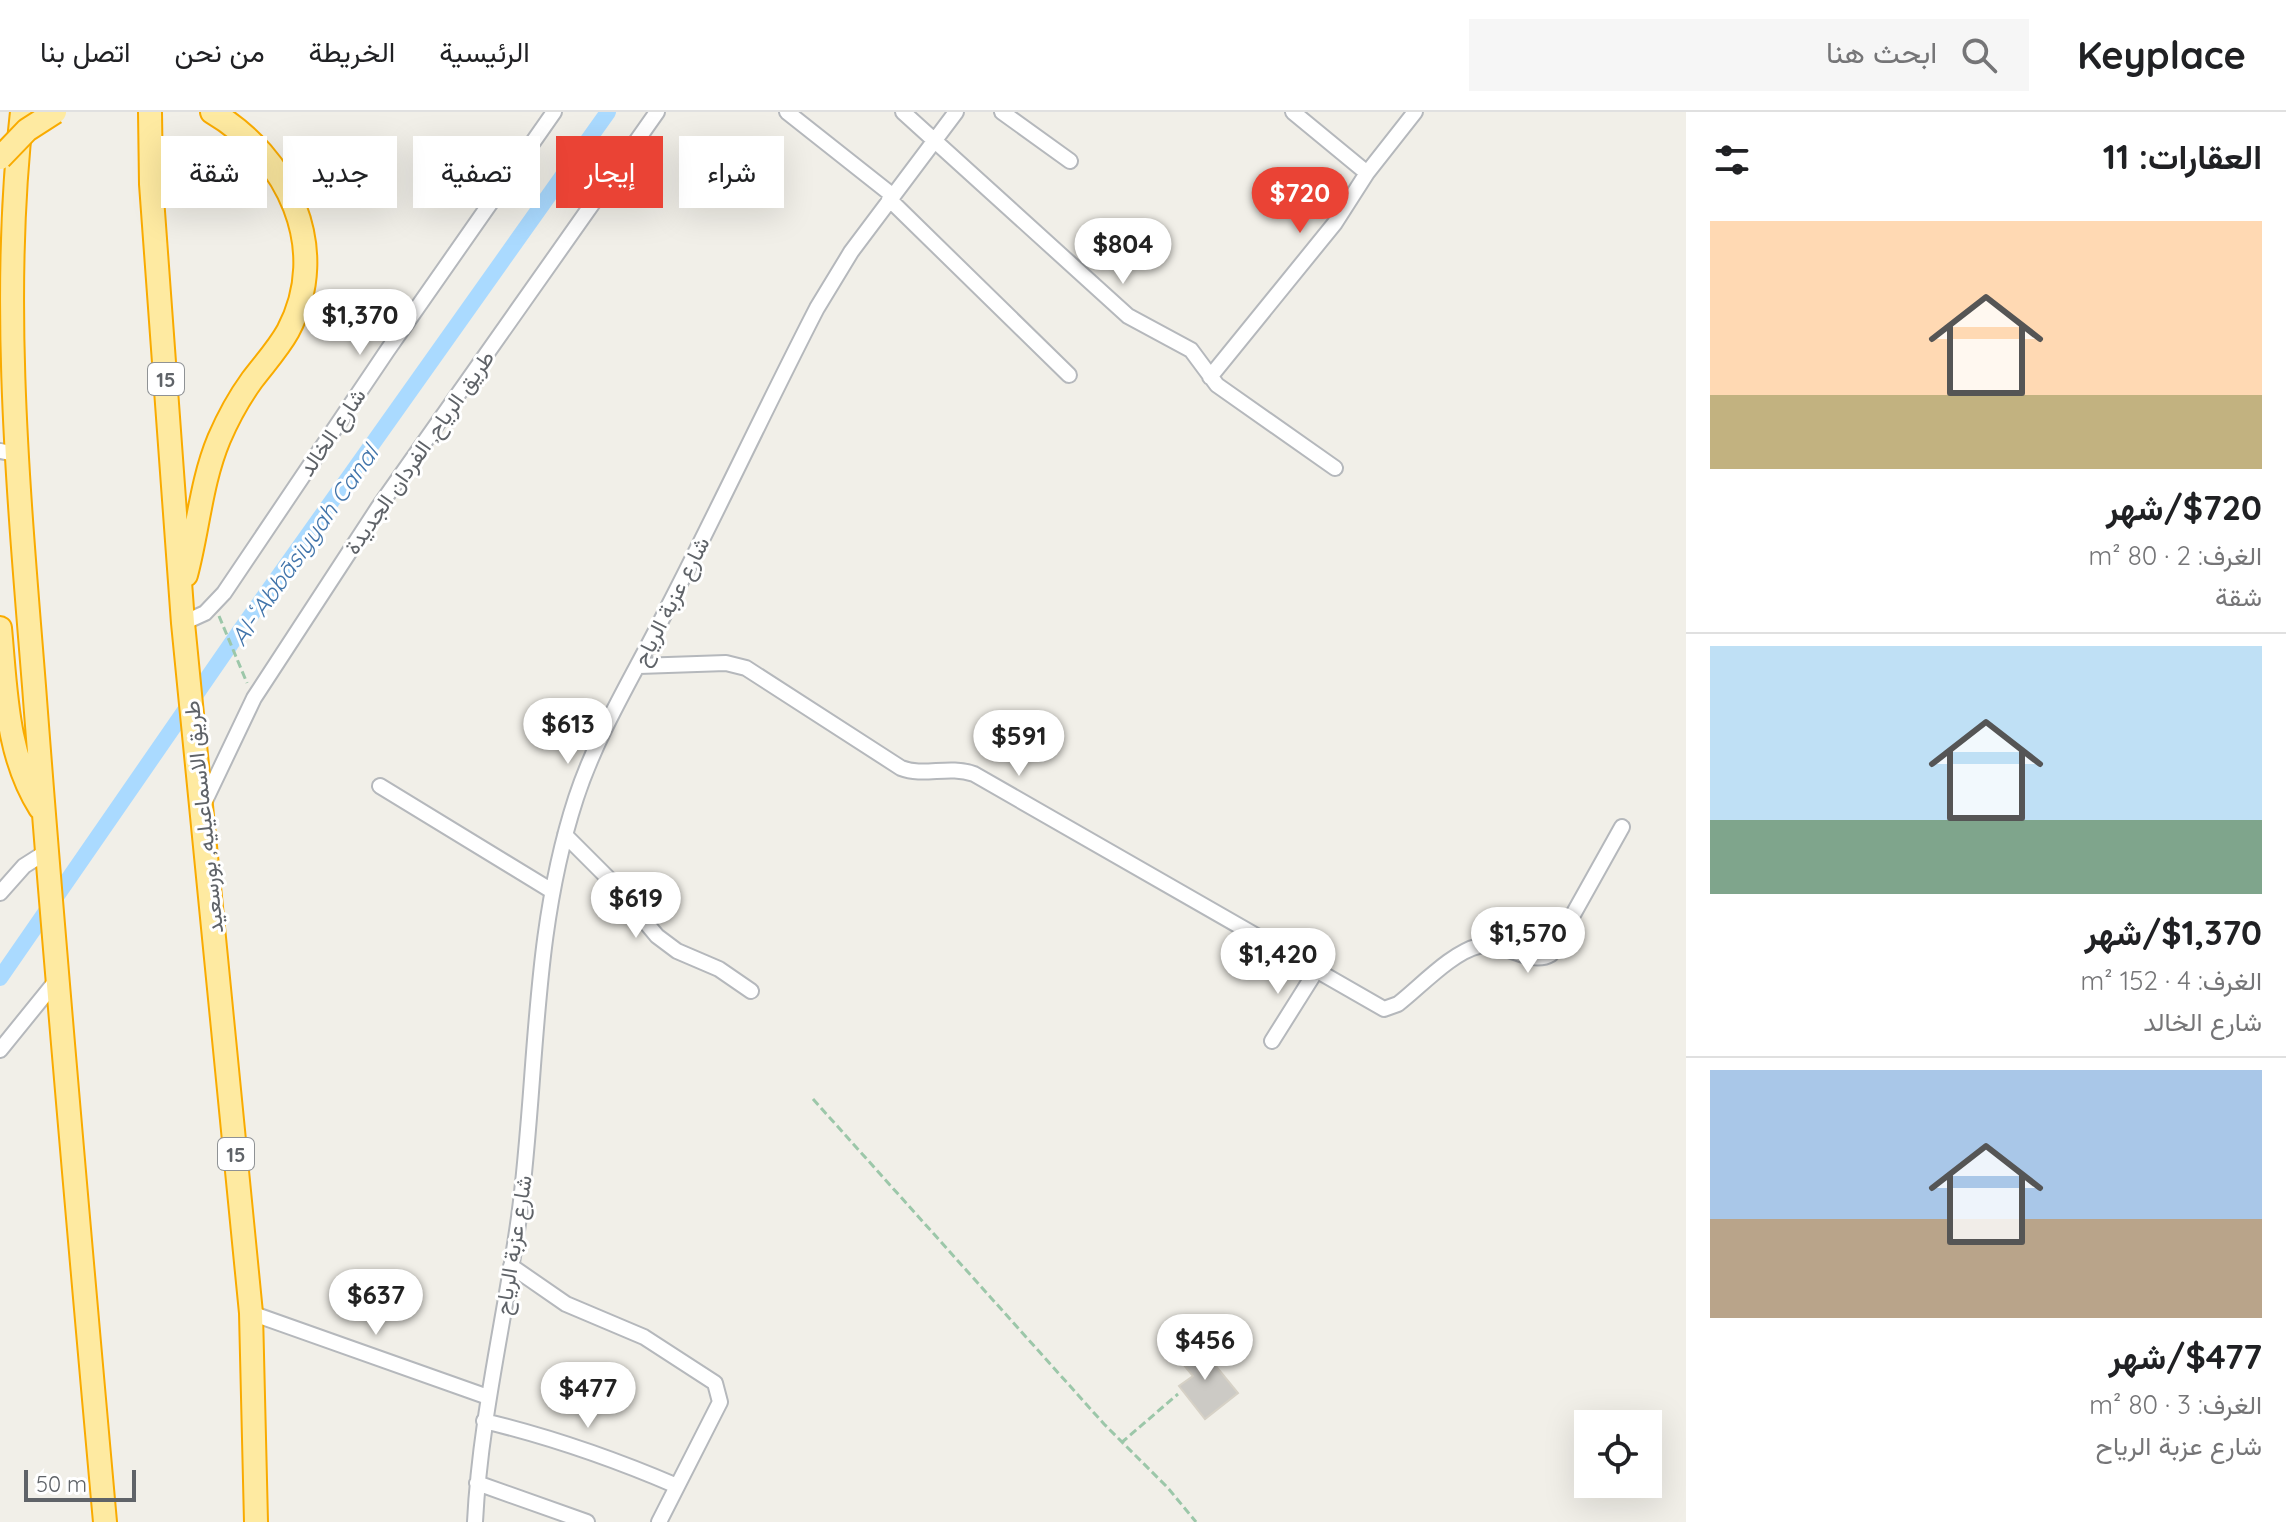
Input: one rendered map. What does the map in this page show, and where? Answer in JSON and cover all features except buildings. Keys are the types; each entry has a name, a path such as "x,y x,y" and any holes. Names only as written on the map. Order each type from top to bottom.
{"highway":[{"path":"22,112 6,223 12,347 8,453 105,1522"},
{"path":"0,158 27,130 55,112"},
{"name":"طريق الاسماعيليه, بورسعيد","path":"150,112 151,184 183,623 251,1313 256,1522"},
{"path":"181,596 204,487 217,442 238,400 288,330 303,281 302,229 293,199 278,171 258,146 234,125 212,112"},
{"path":"0,628 14,750 26,782 43,813"}],"street":[{"name":"شارع الخالد","path":"183,623 205,613 224,593 387,351 554,112"},
{"name":"طريق الرياح, الفردان الجديدة","path":"201,797 254,698 378,508 657,112"},
{"path":"787,112 891,197 1069,375"},
{"path":"903,112 1128,316 1191,350 1210,377 1239,402 1335,468"},
{"name":"شارع عزبة الرياح","path":"475,1522 484,1421 511,1266 526,1151 540,963 565,835 597,743 639,666 817,308 851,252 956,112"},
{"path":"1002,112 1070,161"},
{"path":"1293,112 1367,173"},
{"path":"1210,377 1335,223 1367,173 1415,112"},
{"path":"639,666 726,663 746,668 901,768 914,771 951,768 974,774 1379,1008 1389,1009 1463,953 1481,945 1496,946 1532,957 1546,957 1555,948 1622,827"},
{"path":"380,786 552,891"},
{"path":"565,835 612,882 657,936 677,951 719,969 751,991"},
{"path":"0,893 24,866 46,852"},
{"path":"1272,1041 1316,971"},
{"path":"0,1050 56,981"},
{"path":"511,1266 566,1304 644,1337 715,1383 720,1402 659,1522"},
{"path":"251,1313 488,1397"},
{"path":"484,1421 528,1431 611,1458 677,1486"},
{"path":"477,1483 587,1522"}],"path":[{"path":"219,616 246,680"},
{"path":"813,1099 1121,1443 1168,1488 1196,1522"},
{"path":"1121,1443 1178,1394"}],"waterway":[{"name":"Al-ʿAbbāsiyyah Canal","path":"0,978 244,625 608,112"}]}
